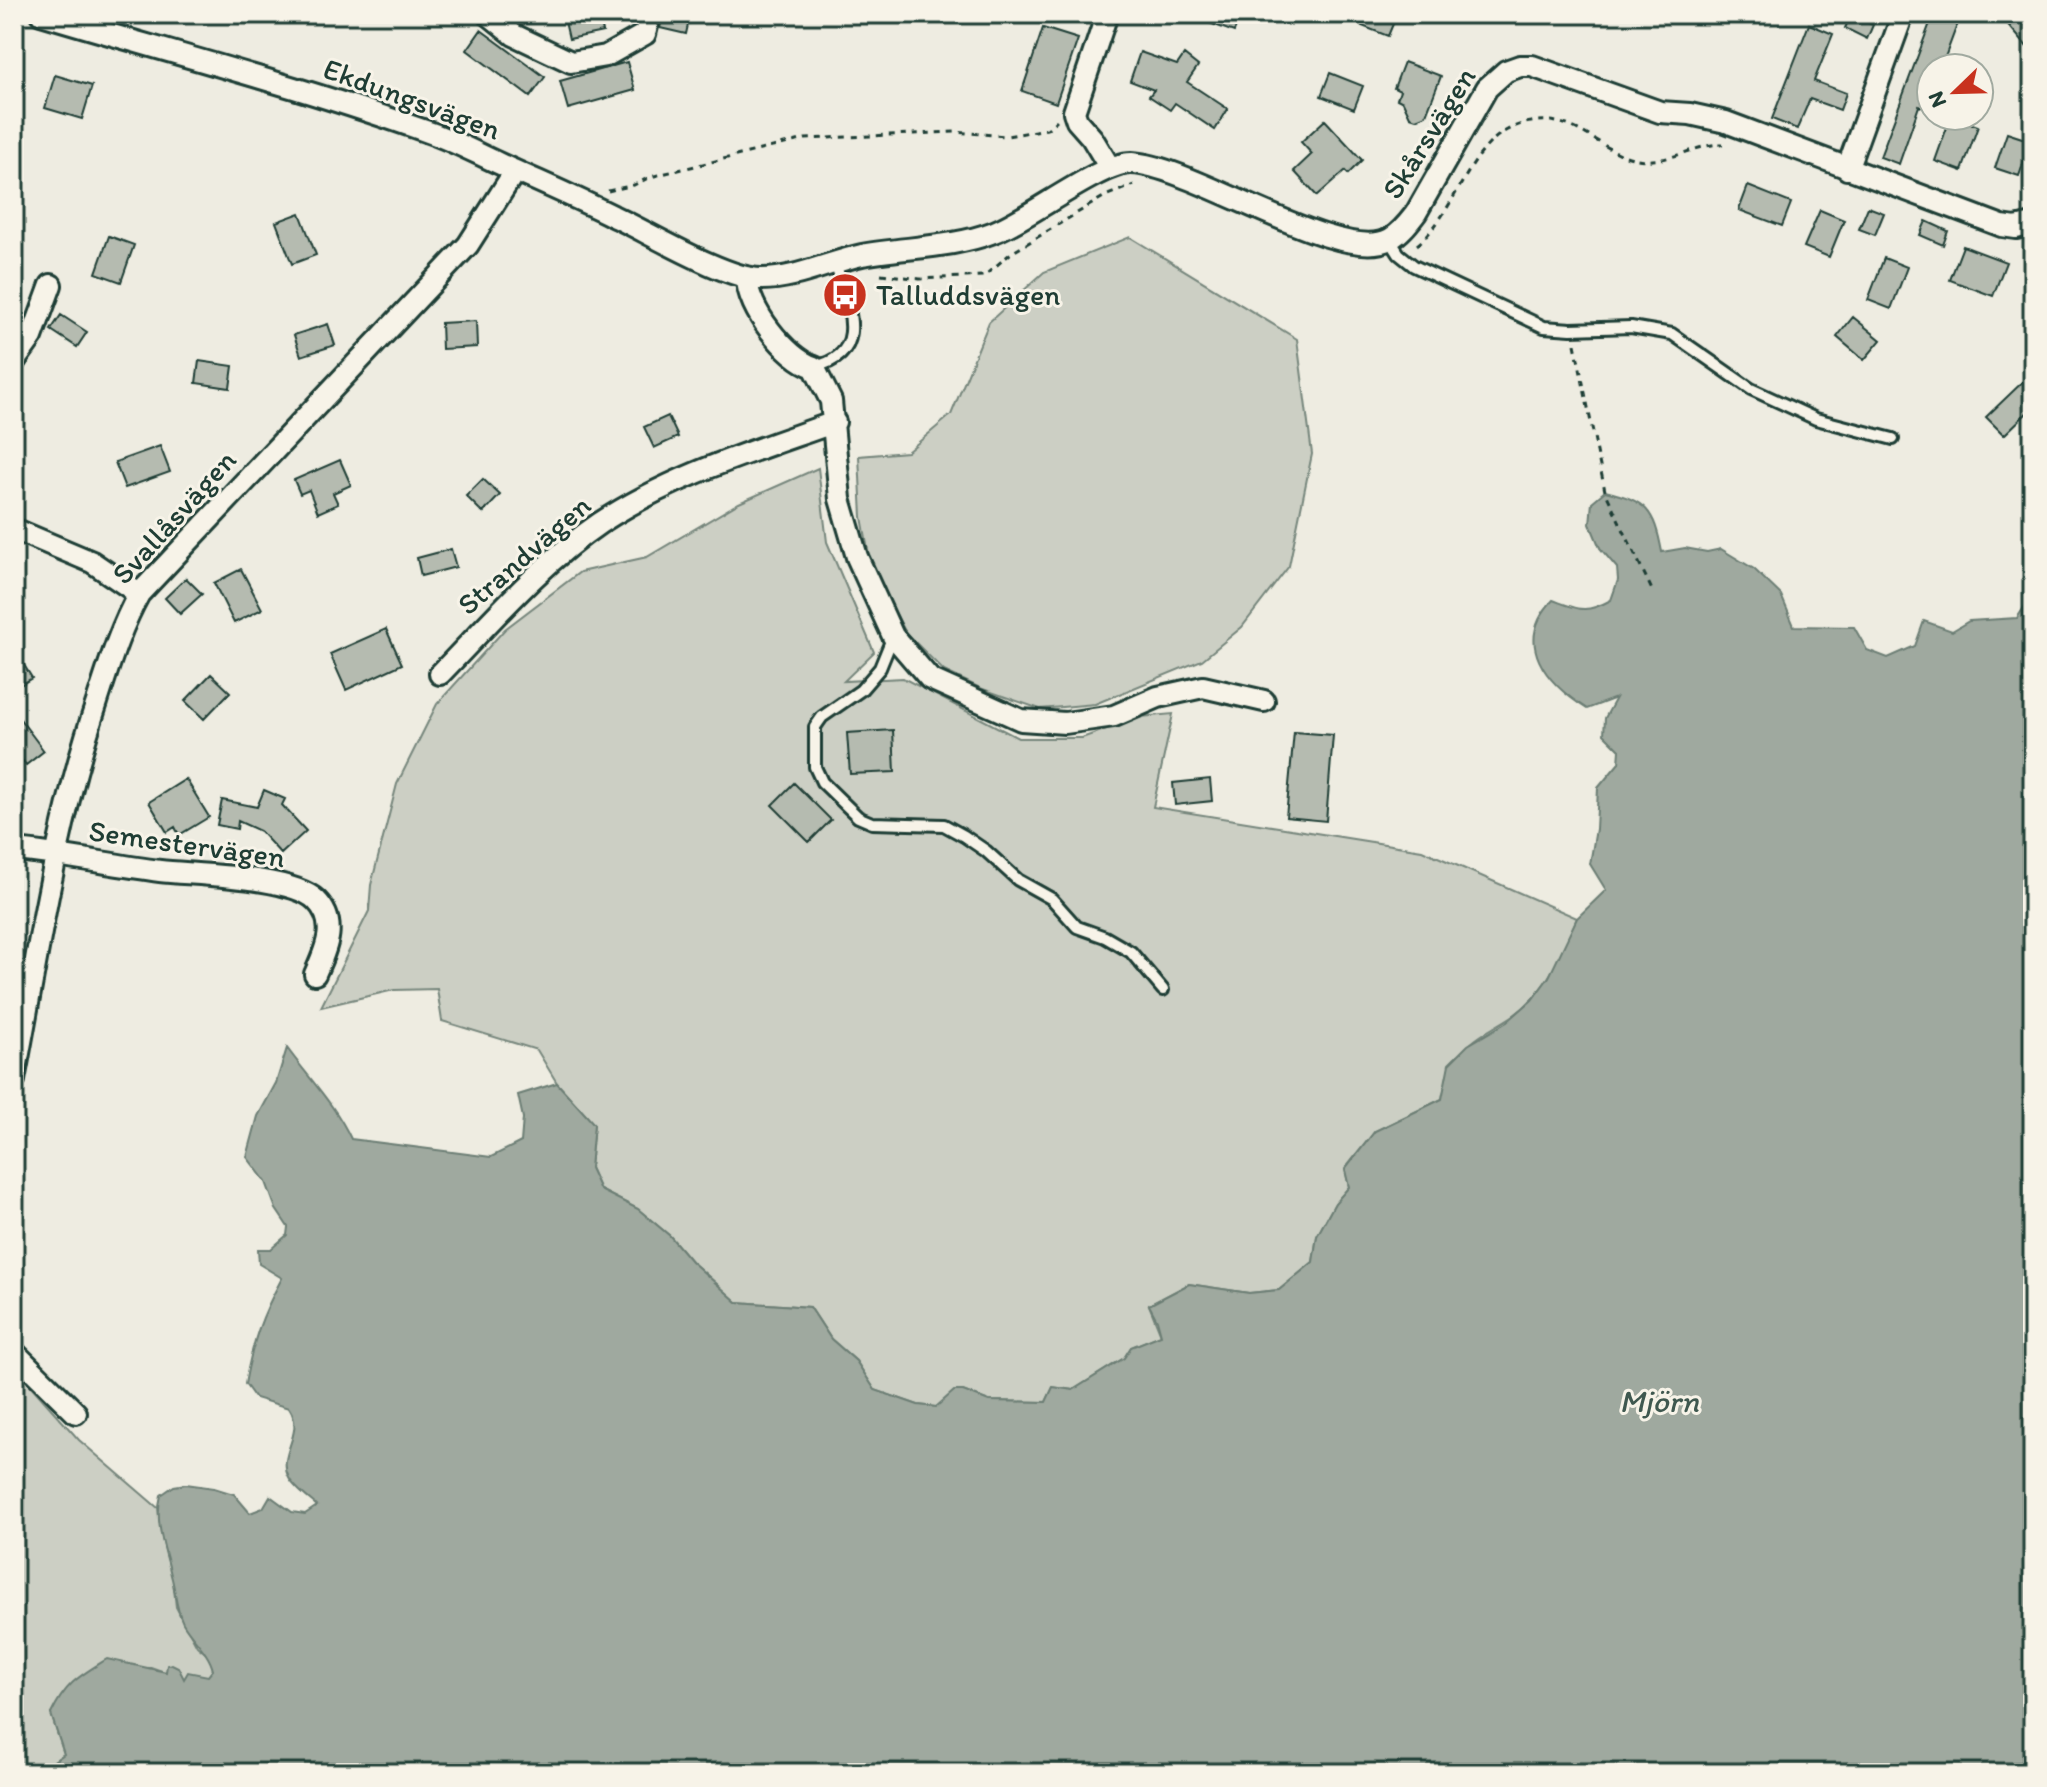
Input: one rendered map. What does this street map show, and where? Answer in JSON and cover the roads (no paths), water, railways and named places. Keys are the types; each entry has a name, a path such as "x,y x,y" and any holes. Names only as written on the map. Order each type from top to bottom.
{"street":[{"name":"Ekdungsvägen","path":"41,14 255,75 434,134 572,196 715,267 747,278"},
{"path":"488,14 514,35 571,62 606,56 645,34 650,14"},
{"path":"1107,14 1074,112 1110,168"},
{"path":"1847,169 1903,14"},
{"name":"Skårsvägen","path":"747,278 781,277 835,262 992,233 1110,168 1128,163 1159,167 1278,218 1337,238 1363,245 1390,240 1416,213 1487,88 1506,71 1520,66 1549,71 1660,112 1690,114 1726,122 2002,226 2016,228 2033,224"},
{"name":"Svallåsvägen","path":"14,1080 57,856 81,750 122,624 139,594 468,245 515,171"},
{"path":"747,278 750,297 766,324 802,363 814,367 831,401 840,499 848,533 893,636 930,679 1021,720 1065,723 1114,716 1158,697 1203,687 1264,701"},
{"path":"14,362 32,337 51,285"},
{"name":"Strandvägen","path":"440,674 509,603 599,524 695,472 835,422"},
{"path":"14,529 92,562 139,594"},
{"name":"Semestervägen","path":"14,850 161,871 210,874 304,891 323,908 330,930 315,974"},
{"path":"14,1352 76,1413"}],"lane":[{"path":"1390,240 1399,254 1414,266 1544,327 1631,327 1672,334 1751,389 1816,419 1893,439"},
{"path":"814,367 835,359 852,337 851,321 835,262"},
{"path":"893,636 880,668 861,690 822,717 815,727 815,767 822,782 858,817 872,823 944,825 964,836 1018,880 1052,899 1077,927 1105,937 1131,952 1163,990"}],"water":[{"name":"Mjörn","path":"1605,491 1630,499 1646,510 1656,526 1662,552 1685,548 1707,552 1721,549 1754,569 1781,595 1794,626 1854,627 1867,650 1888,658 1915,646 1924,621 1952,631 1969,621 2017,618 2033,594 2033,1773 54,1773 54,1761 64,1754 51,1714 68,1688 88,1671 107,1659 166,1672 167,1665 172,1664 178,1667 184,1679 188,1672 208,1676 213,1670 178,1611 160,1525 161,1495 174,1486 186,1484 234,1494 250,1513 263,1508 270,1496 292,1512 305,1514 317,1506 294,1485 286,1469 294,1427 289,1408 255,1398 245,1384 259,1329 282,1278 259,1264 258,1249 271,1249 287,1235 288,1227 276,1209 266,1182 247,1157 258,1116 276,1083 287,1048 330,1103 351,1139 491,1157 521,1142 523,1118 518,1095 557,1083 594,1124 590,1168 600,1190 638,1209 737,1302 810,1307 831,1339 856,1361 875,1390 918,1405 936,1407 954,1391 963,1391 989,1401 1046,1402 1053,1387 1073,1390 1124,1358 1131,1347 1161,1335 1149,1305 1189,1284 1249,1293 1279,1290 1313,1262 1317,1236 1335,1203 1349,1187 1345,1170 1375,1131 1442,1099 1449,1064 1468,1045 1507,1022 1532,1000 1549,977 1577,918 1606,890 1590,864 1598,788 1619,763 1620,750 1604,734 1605,718 1616,698 1587,709 1547,674 1535,647 1535,632 1541,616 1553,600 1582,609 1611,600 1618,580 1617,568 1600,548 1590,524 1592,502"}],"place":[{"name":"Talluddsvägen","path":"845,295"}]}
